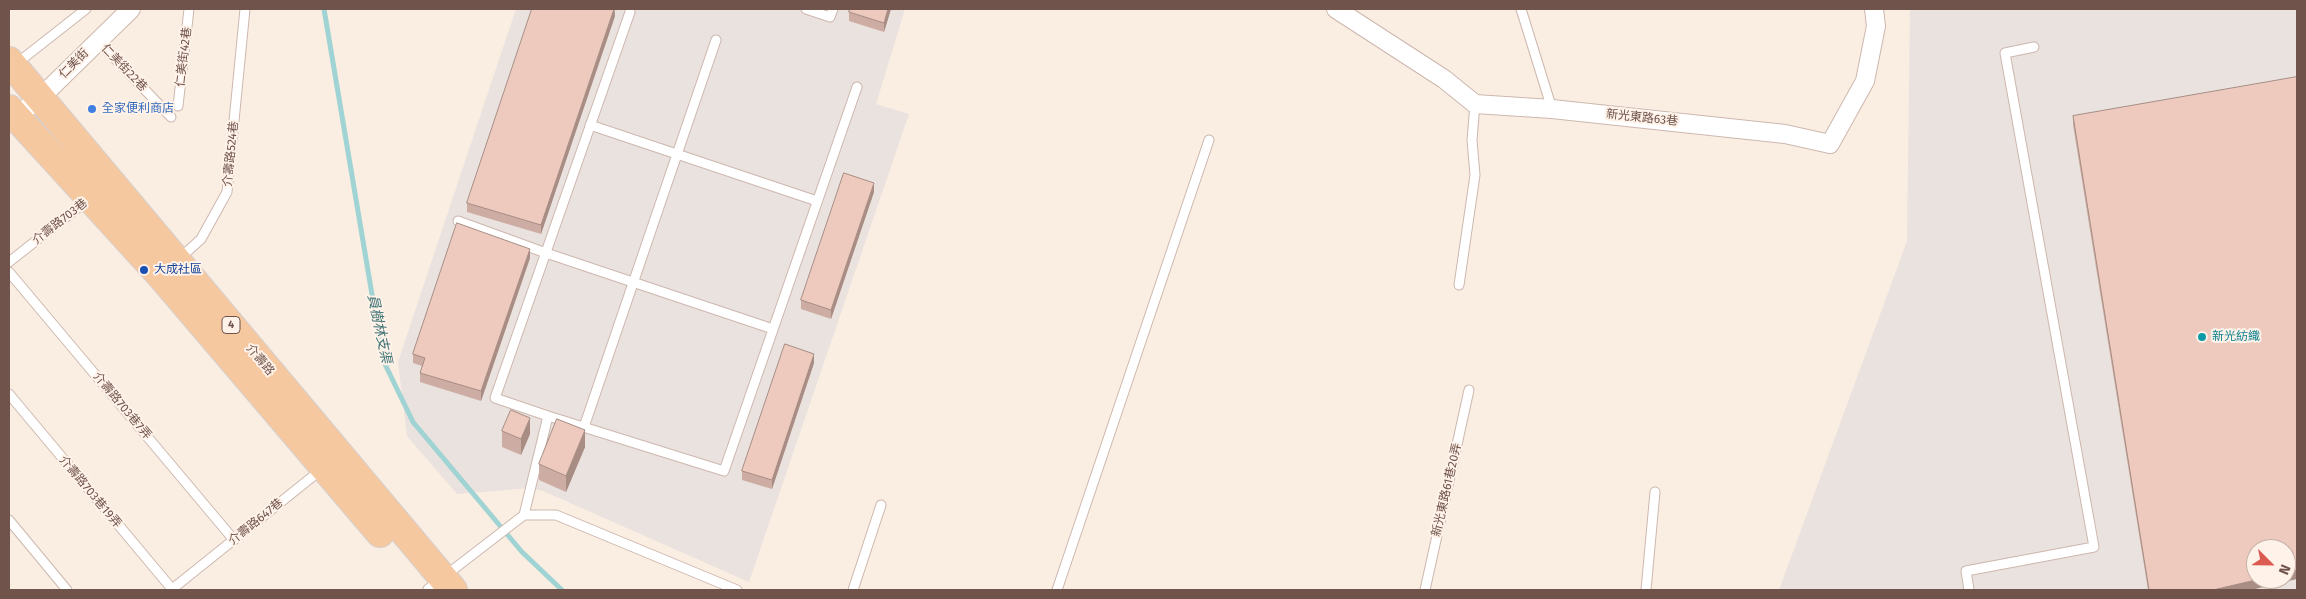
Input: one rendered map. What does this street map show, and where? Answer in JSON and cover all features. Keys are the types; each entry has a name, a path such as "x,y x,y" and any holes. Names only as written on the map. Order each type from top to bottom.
{"main road":[{"name":"介壽路","path":"11,63 40,98 101,190 438,586"},
{"name":"介壽路","path":"12,113 101,190"}],"street":[{"name":"仁美街","path":"12,113 40,98 131,9"},
{"path":"1336,9 1436,74 1474,104"},
{"name":"新光東路63巷","path":"1474,104 1552,108 1785,134 1830,144 1865,82 1876,26 1874,9"}],"lane":[{"path":"11,63 86,9"},
{"name":"仁美街42巷","path":"178,106 189,9"},
{"name":"介壽路524巷","path":"169,269 201,239 227,192 245,9"},
{"path":"806,9 830,17 832,9"},
{"path":"1521,9 1552,108"},
{"path":"630,12 495,398 584,428 724,471 857,87"},
{"path":"584,428 716,40"},
{"name":"仁美街22巷","path":"98,41 171,117"},
{"path":"1969,590 1966,572 2094,547 2006,53 2034,47"},
{"path":"1459,285 1475,176 1472,140 1474,104"},
{"path":"590,125 817,201"},
{"path":"1057,590 1209,140"},
{"name":"介壽路703巷","path":"9,262 101,190"},
{"path":"458,221 546,253 773,329"},
{"name":"介壽路703巷7弄","path":"9,272 234,540"},
{"name":"新光東路61巷20弄","path":"1424,590 1469,390"},
{"name":"介壽路703巷19弄","path":"9,394 171,590"},
{"path":"438,586 524,515 548,416"},
{"name":"介壽路647巷","path":"171,590 332,461"},
{"path":"1646,590 1655,492"},
{"path":"853,590 881,506"},
{"path":"524,515 556,515 737,590"},
{"path":"9,520 67,590"}],"shaded area":[{"path":"516,9 905,9 876,104 909,114 749,582 543,491 530,488 457,494 407,436 398,362"},
{"path":"1910,9 2297,9 2297,590 1779,590 1907,241"}],"building":[{"path":"532,9 614,9 541,225 467,203"},
{"path":"850,9 888,9 884,23 849,12"},
{"name":"新光紡織","path":"2297,77 2297,570 2296,539 2246,539 2246,582 2213,590 2149,590 2073,116"},
{"path":"844,173 874,183 831,310 801,300"},
{"path":"457,223 530,249 481,391 420,373 425,358 413,354"},
{"path":"785,344 814,354 772,480 742,471"},
{"path":"511,410 530,418 521,439 502,431"},
{"path":"557,419 585,430 566,476 539,464"}],"waterway":[{"name":"員樹林支渠","path":"324,9 383,360 413,422 522,552 562,590"}],"place":[{"name":"全家便利商店","path":"92,109"},
{"name":"大成社區","path":"144,270"},
{"name":"新光紡織","path":"2202,337"}]}
